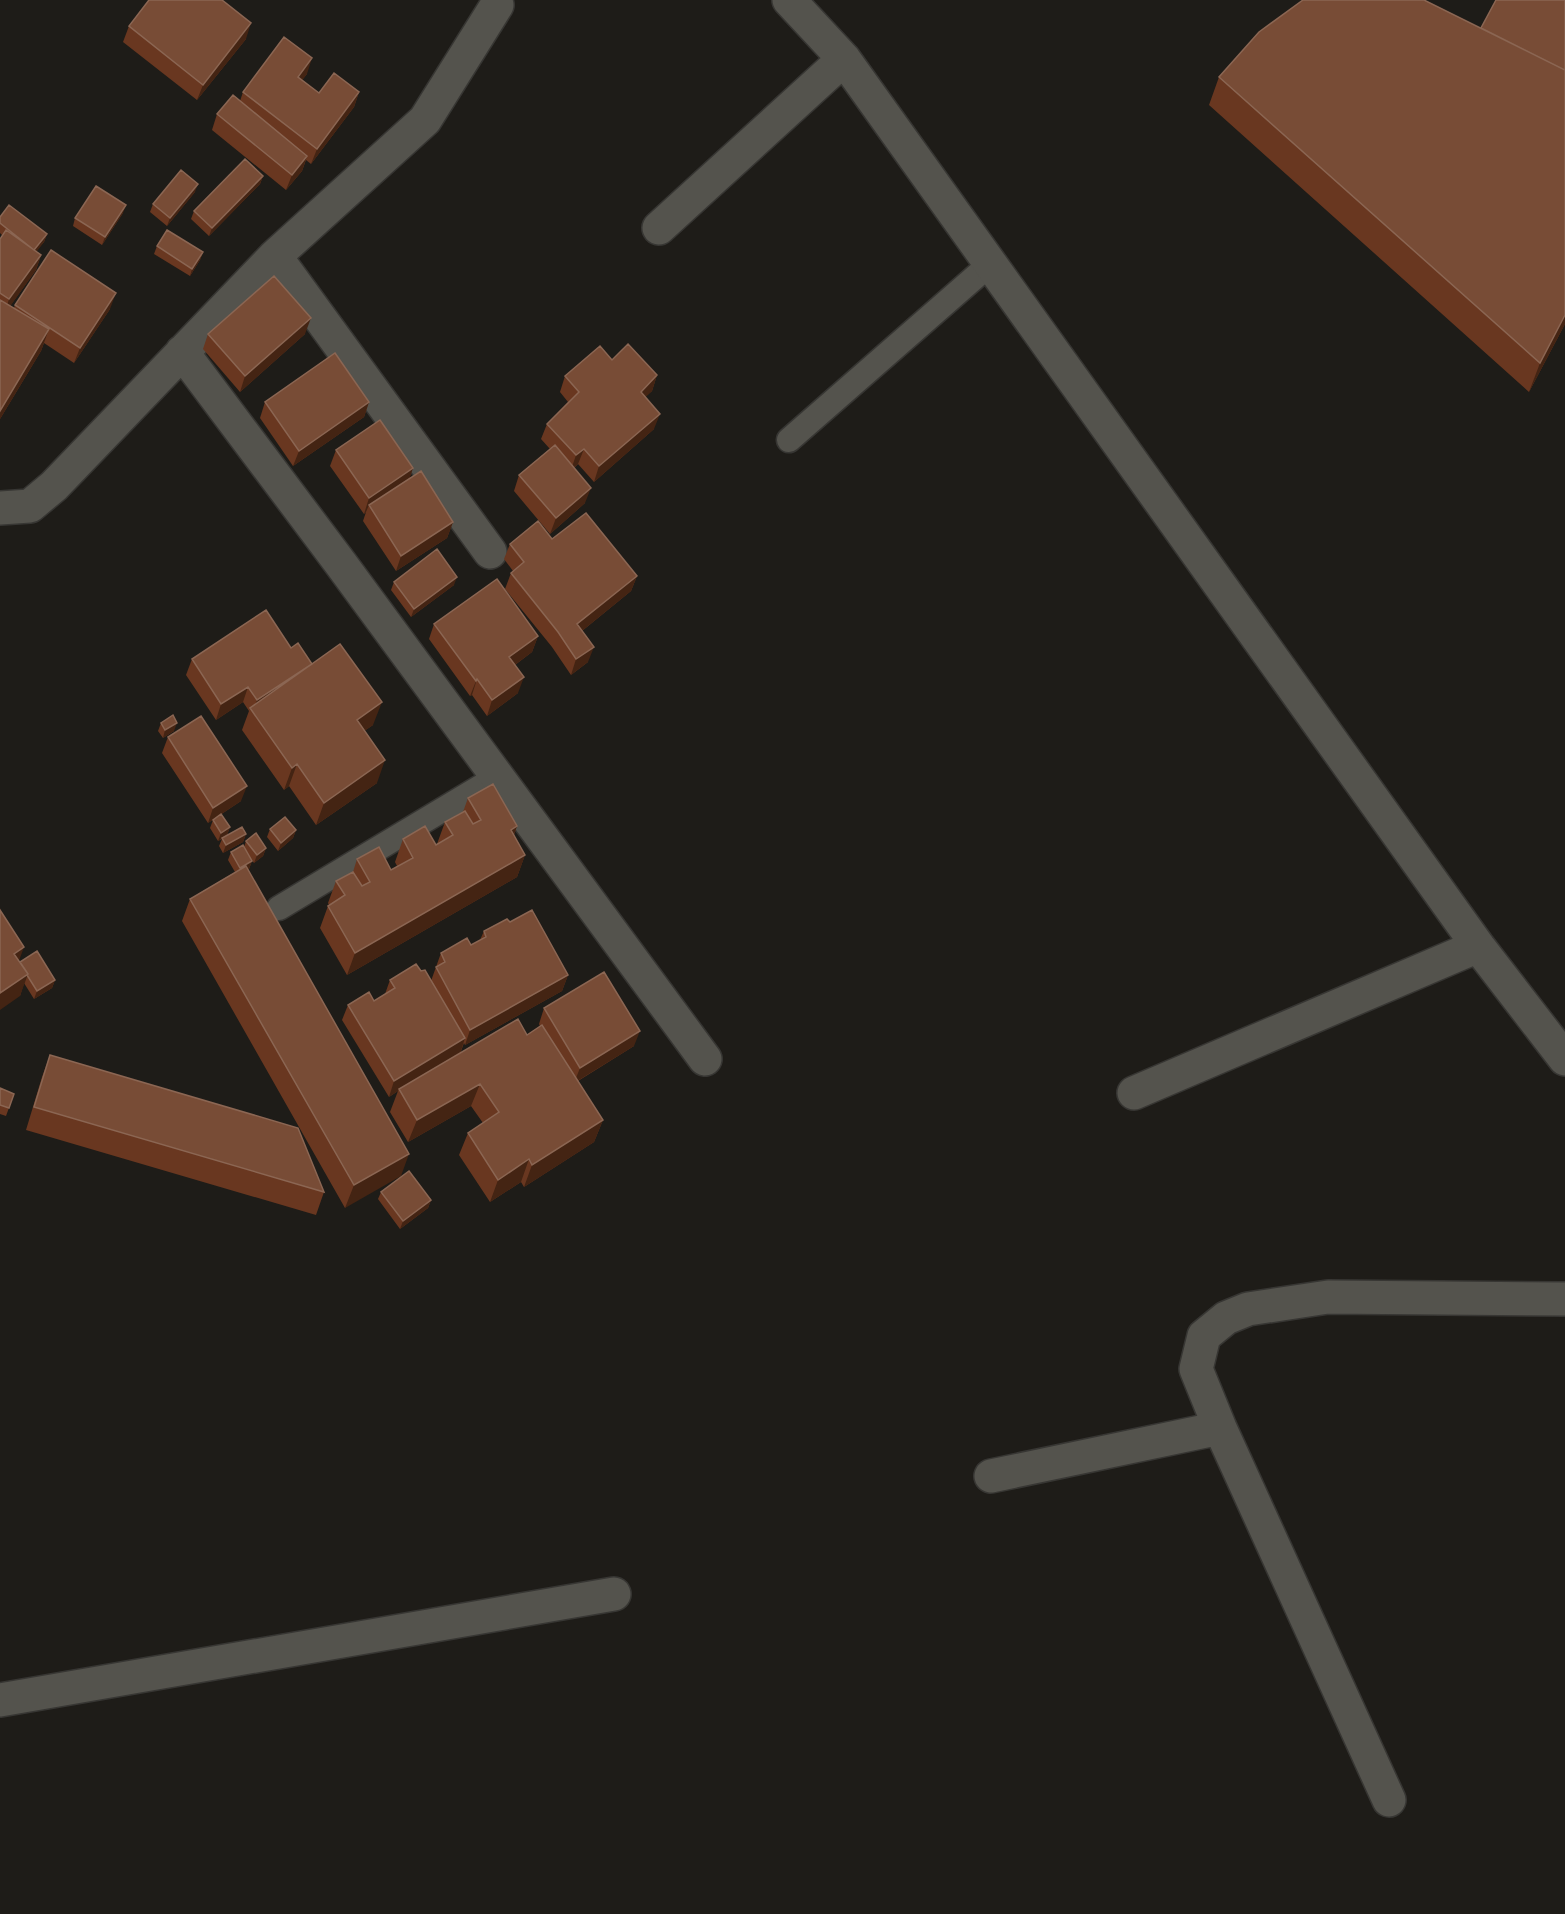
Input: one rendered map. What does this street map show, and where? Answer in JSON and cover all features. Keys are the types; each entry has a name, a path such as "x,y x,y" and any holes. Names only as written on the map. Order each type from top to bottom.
{"street":[{"path":"789,0 844,59 1478,946 1565,1059"},
{"path":"0,508 30,506 54,486 276,256 424,120 497,2"},
{"path":"659,228 844,59"},
{"path":"276,256 489,552"},
{"path":"182,352 705,1059"},
{"path":"1134,1093 1478,946"},
{"path":"1389,1800 1196,1369 1204,1336 1226,1318 1248,1309 1328,1297 1565,1299"},
{"path":"991,1476 1221,1428"},
{"path":"0,1700 614,1594"}],"lane":[{"path":"789,440 990,264"},
{"path":"279,908 497,777"}],"building":[{"path":"149,0 222,0 251,23 203,85 129,26"},
{"path":"1303,0 1424,0 1565,70 1565,315 1540,363 1219,77 1259,32"},
{"path":"1496,0 1565,0 1565,70 1481,28"},
{"path":"284,37 312,58 298,77 319,93 334,73 359,92 317,149 243,92"},
{"path":"233,95 307,156 292,175 217,114"},
{"path":"245,159 263,176 212,228 194,211"},
{"path":"181,170 198,184 170,218 153,204"},
{"path":"96,186 126,205 105,237 75,218"},
{"path":"9,205 47,234 34,250 0,223 0,217"},
{"path":"6,230 41,255 9,299 0,293 0,239"},
{"path":"167,230 203,252 192,269 157,246"},
{"path":"51,250 116,293 80,348 15,305"},
{"path":"274,276 311,318 245,376 208,334"},
{"path":"0,300 49,329 0,411"},
{"path":"628,344 657,375 641,392 660,414 599,466 584,449 576,455 547,424 579,392 565,376 600,346 612,360"},
{"path":"335,353 369,402 299,451 265,402"},
{"path":"380,420 413,468 369,498 336,450"},
{"path":"555,445 591,488 556,518 519,475"},
{"path":"421,471 453,522 401,556 369,505"},
{"path":"586,513 637,576 577,624 594,647 576,659 558,632 511,573 524,562 510,544 538,521 552,539"},
{"path":"437,549 457,577 414,609 394,582"},
{"path":"497,579 538,636 509,657 524,677 492,700 434,624"},
{"path":"266,610 291,648 298,643 312,664 257,700 248,687 221,704 192,659"},
{"path":"340,644 382,702 357,720 385,760 324,803 297,764 292,768 250,708"},
{"path":"173,715 177,723 165,730 161,723"},
{"path":"201,716 247,786 213,808 168,737"},
{"path":"493,784 517,826 511,830 525,855 355,953 328,906 345,895 336,881 353,872 362,886 370,882 357,859 379,847 391,870 413,858 403,839 425,826 436,845 453,835 445,822 465,811 473,824 481,820 468,798"},
{"path":"221,814 230,827 221,833 213,820"},
{"path":"285,817 296,830 281,843 270,829"},
{"path":"242,827 246,834 226,845 222,838"},
{"path":"256,833 266,848 257,855 246,841"},
{"path":"243,845 252,861 240,868 231,852"},
{"path":"246,866 409,1154 354,1185 190,899"},
{"path":"0,910 24,947 14,954 28,974 0,993"},
{"path":"532,910 568,975 470,1030 436,967 445,962 441,953 467,938 471,945 486,937 484,931 507,919 510,922"},
{"path":"37,951 55,980 37,991 20,962"},
{"path":"416,964 421,971 425,970 465,1038 394,1081 348,1005 369,992 374,1001 395,988 390,980"},
{"path":"604,972 640,1031 580,1068 544,1008"},
{"path":"518,1019 527,1035 542,1025 603,1120 532,1165 529,1159 498,1180 468,1133 499,1112 480,1084 417,1120 399,1089"},
{"path":"50,1055 298,1128 324,1192 34,1107"},
{"path":"0,1088 14,1094 9,1108 0,1105"},
{"path":"409,1171 431,1200 403,1221 381,1192"}]}
